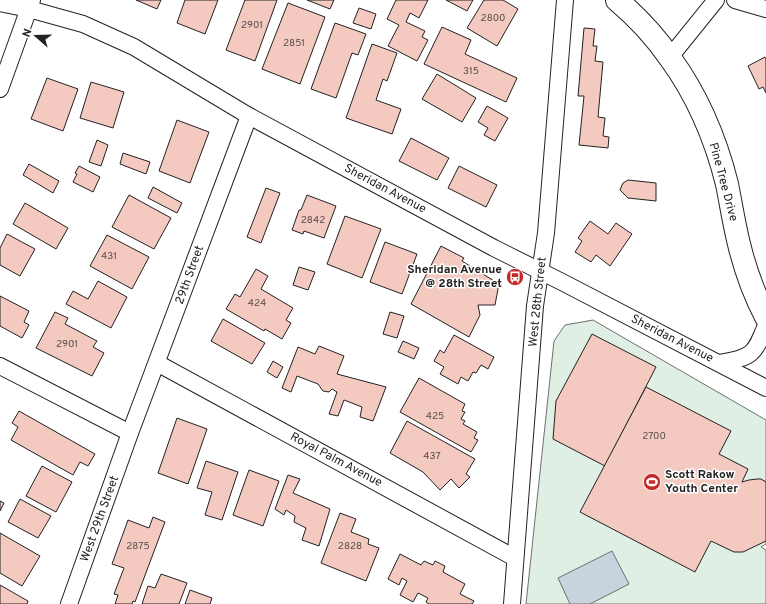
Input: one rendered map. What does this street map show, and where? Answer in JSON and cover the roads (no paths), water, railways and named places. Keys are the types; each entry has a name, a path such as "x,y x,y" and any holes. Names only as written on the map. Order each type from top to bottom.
{"main road":[{"name":"Pine Tree Drive","path":"617,0 643,24 670,57 694,96 709,129 722,168 744,262 757,299 766,317"}],"street":[{"name":"West 28th Street","path":"512,604 535,306 546,233 565,0"},
{"path":"670,57 716,0"},
{"path":"735,0 766,9"},
{"name":"Sheridan Avenue","path":"0,3 31,5 83,24 134,48 249,116 494,248 766,388"},
{"path":"0,89 31,5"},
{"name":"29th Street","path":"130,433 249,116"},
{"path":"719,363 737,360 752,353 758,344 766,325"},
{"name":"Royal Palm Avenue","path":"157,363 516,558"},
{"path":"0,366 130,433"},
{"name":"West 29th Street","path":"70,604 130,433"}],"place":[{"name":"Sheridan Avenue @ 28th Street","path":"515,277"},
{"name":"Scott Rakow Youth Center","path":"652,482"}]}
